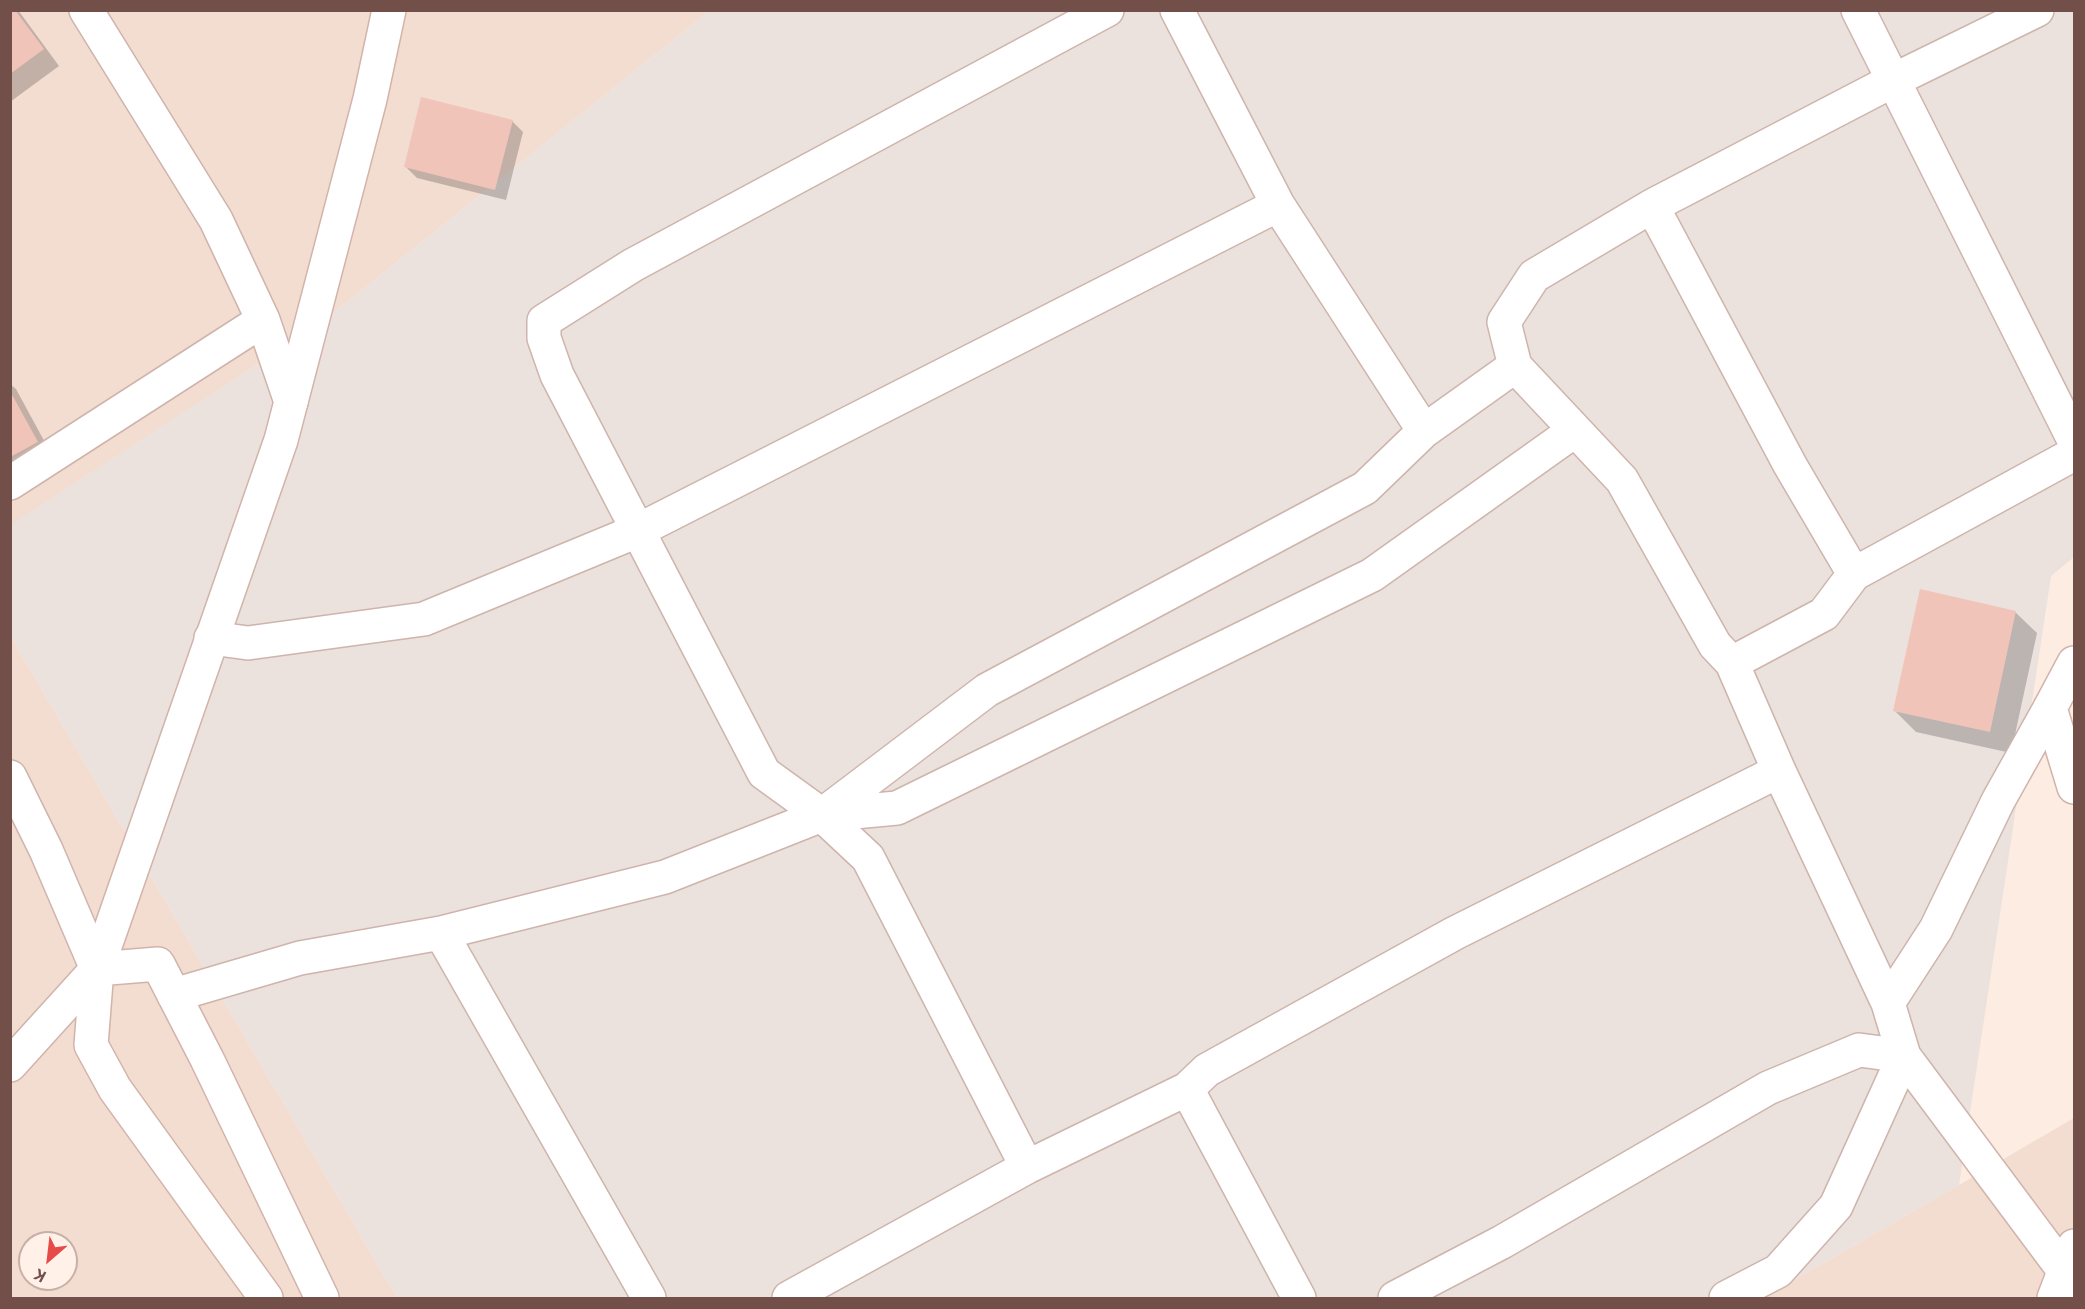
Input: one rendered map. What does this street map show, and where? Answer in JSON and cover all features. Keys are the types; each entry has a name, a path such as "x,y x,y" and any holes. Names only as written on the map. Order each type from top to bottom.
{"street":[{"path":"86,10 216,220 263,320 291,402"},
{"path":"266,1299 116,1089 91,1045 97,969 281,440 370,99 389,10"},
{"path":"1027,1167 868,858 822,815 764,773 557,375 544,338 544,321 633,265 1107,10"},
{"path":"1177,10 1278,205 1424,431"},
{"path":"1858,10 2074,440"},
{"path":"2037,10 1894,80 1652,206 1534,276 1503,322 1515,366 1622,480 1715,645 1732,663 1779,771 1888,1003 1904,1056 2067,1274"},
{"path":"211,638 248,643 424,619 638,531 1278,205"},
{"path":"1652,206 1790,465 1854,574"},
{"path":"10,483 263,320"},
{"path":"174,995 300,958 441,933 665,877 822,815 987,690 1365,488 1424,431 1515,366"},
{"path":"822,815 897,808 1372,575 1574,431"},
{"path":"1732,663 1824,614 1854,574 2074,454"},
{"path":"1888,1003 1936,929 1998,801 2074,663"},
{"path":"2050,708 2074,787"},
{"path":"789,1299 1027,1167 1187,1089 1207,1070 1455,933 1779,771"},
{"path":"10,777 46,850 97,969"},
{"path":"441,933 650,1299"},
{"path":"10,1065 97,969 158,964 322,1299"},
{"path":"1395,1299 1502,1242 1768,1088 1859,1050 1904,1056"},
{"path":"1726,1299 1778,1271 1836,1206 1904,1056"},
{"path":"1187,1089 1299,1299"}],"shaded area":[{"path":"11,11 709,11 322,322 11,525"},
{"path":"709,11 2074,11 2074,557 2051,576 1959,1185 1763,1298 397,1298 11,637 10,525 322,322"},
{"path":"11,637 397,1298 11,1298"},
{"path":"2074,1118 2074,1298 1763,1298 1959,1185"}],"building":[{"path":"10,10 15,10 44,49 10,74"},
{"path":"421,97 513,120 495,190 404,167"},
{"path":"10,391 38,442 10,457"},
{"path":"1920,589 2016,611 1990,732 1893,711"}]}
